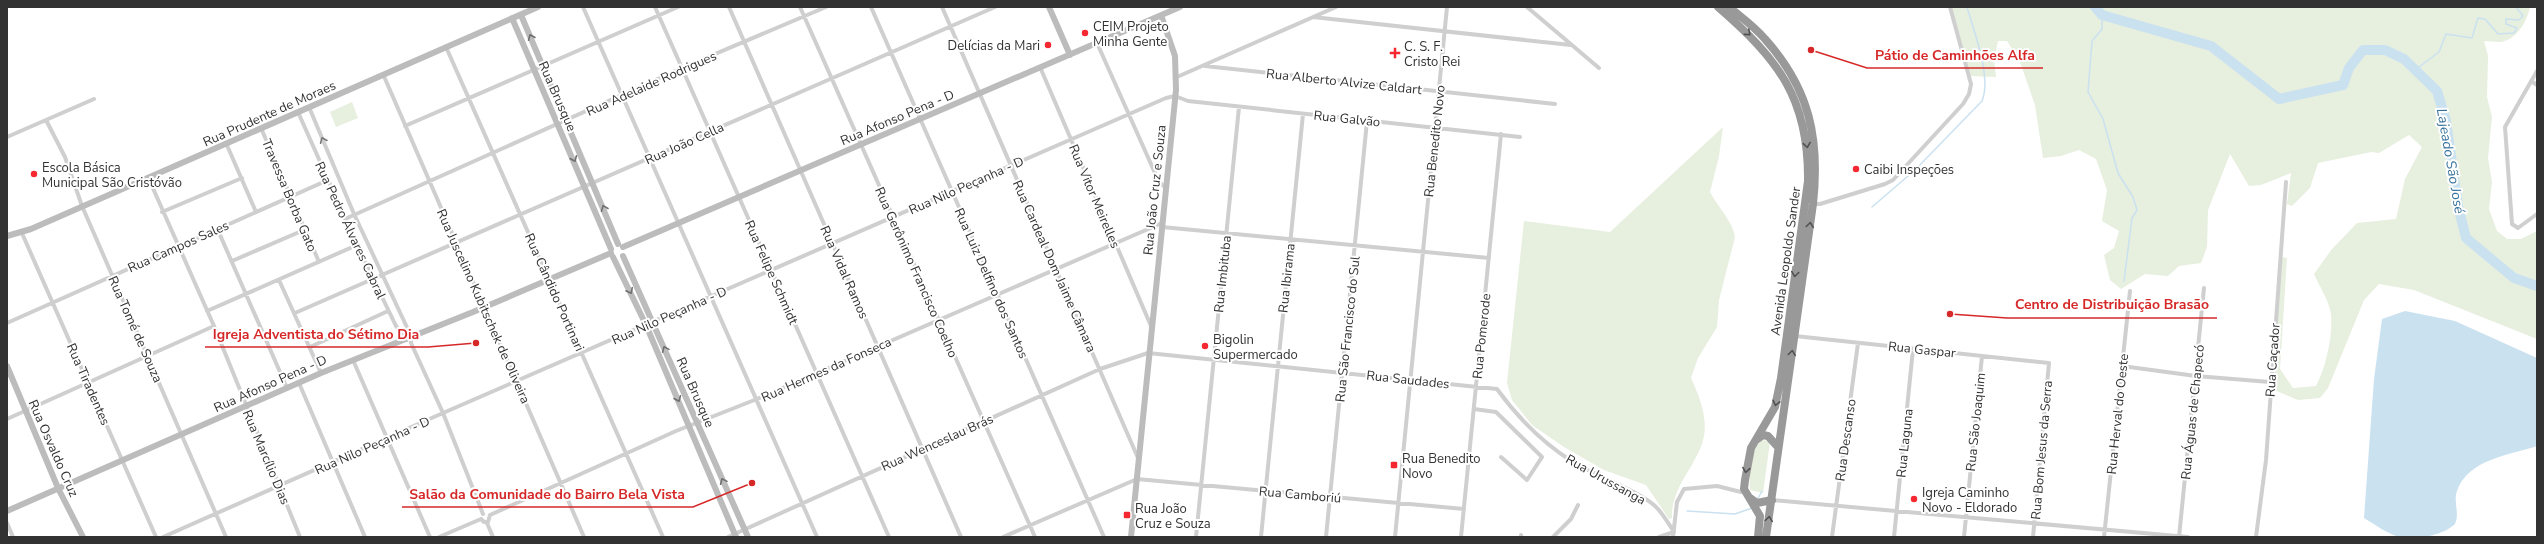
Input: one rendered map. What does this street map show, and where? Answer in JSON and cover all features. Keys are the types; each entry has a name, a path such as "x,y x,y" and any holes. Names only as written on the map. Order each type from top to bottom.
{"highway":[{"name":"Avenida Leopoldo Sander","path":"1718,7 1753,37 1772,59 1788,84 1804,129 1808,153 1808,181 1781,378 1775,407 1753,443 1749,454 1744,489"},
{"name":"Avenida Leopoldo Sander","path":"1729,7 1764,38 1774,49 1804,101 1810,118 1816,158 1813,204 1766,537"},
{"path":"1753,443 1763,435 1768,436 1778,447"},
{"path":"1744,489 1760,516 1758,537"},
{"path":"1749,498 1757,502 1772,500"}],"street":[{"name":"Rua Prudente de Moraes","path":"7,236 148,178 538,7"},
{"path":"584,7 818,537"},
{"name":"Rua Felipe Schmidt","path":"655,7 889,537"},
{"path":"405,126 678,7"},
{"name":"Rua Vidal Ramos","path":"729,7 961,537"},
{"name":"Rua Gerônimo Francisco Coelho","path":"800,7 1035,537"},
{"name":"Rua Adelaide Rodrigues","path":"345,219 682,68 745,43 826,7"},
{"name":"Rua Luiz Delfino dos Santos","path":"871,7 1104,537"},
{"name":"Rua Cardeal Dom Jaime Câmara","path":"942,7 1139,458"},
{"name":"Rua João Cella","path":"295,313 995,7"},
{"path":"1049,7 1070,54"},
{"name":"Rua Afonso Pena - D","path":"7,511 353,359 404,338 411,339 484,306 612,253 621,246 740,197 1180,7"},
{"path":"1177,77 1205,66 1313,16 1336,7"},
{"name":"Rua Benedito Novo","path":"1395,537 1447,7"},
{"path":"1527,7 1598,68"},
{"path":"1813,204 1820,204 1885,184 1893,180 1964,104 1969,94 1970,84 1950,7"},
{"name":"Rua Brusque","path":"521,15 621,246"},
{"name":"Rua João Cruz e Souza","path":"1131,537 1148,353 1177,77 1175,56 1161,15"},
{"path":"1313,16 1571,45"},
{"name":"Rua Brusque","path":"512,18 559,123 612,253 646,325 736,535"},
{"path":"1097,43 1159,182 1166,188"},
{"name":"Rua Cândido Portinari","path":"446,47 663,537"},
{"name":"Rua Alberto Alvize Caldart","path":"1205,66 1555,104"},
{"name":"Rua Vitor Meirelles","path":"1040,67 1151,326"},
{"path":"2537,72 2505,127 2512,224 2518,228 2537,214"},
{"name":"Rua Juscelino Kubitschek de Oliveira","path":"383,74 584,537"},
{"path":"2531,81 2537,85"},
{"name":"Rua Nilo Peçanha - D","path":"163,537 711,296 1129,114 1175,96"},
{"name":"Rua Galvão","path":"1175,96 1188,102 1520,137"},
{"path":"7,137 94,100"},
{"name":"Rua Pedro Álvares Cabral","path":"309,107 354,214 443,413 482,516"},
{"name":"Rua Imbituba","path":"1196,537 1239,107"},
{"name":"Rua Pedro Álvares Cabral","path":"298,112 357,245 388,311 404,338"},
{"name":"Rua Ibirama","path":"1261,537 1303,114"},
{"name":"Rua Tomé de Souza","path":"46,120 65,157 82,206 226,537"},
{"name":"Rua São Francisco do Sul","path":"1326,537 1367,120"},
{"name":"Travessa Borba Gato","path":"261,128 319,262"},
{"name":"Rua Pomerode","path":"1461,537 1501,134"},
{"path":"226,143 256,212"},
{"name":"Rua Marcílio Dias","path":"148,178 214,326 300,537"},
{"path":"162,212 242,178"},
{"name":"Rua Campos Sales","path":"7,324 53,301 328,180"},
{"name":"Rua Caçador","path":"2256,537 2266,460 2270,382 2286,182"},
{"name":"Rua Hermes da Fonseca","path":"490,515 689,426 817,373 1116,243 1162,225 1226,234 1489,258"},
{"path":"217,228 287,388"},
{"path":"232,261 304,230"},
{"name":"Rua Tiradentes","path":"21,231 156,537"},
{"path":"207,311 357,245"},
{"path":"612,253 619,258 623,256 621,246"},
{"name":"Rua Brusque","path":"623,256 748,537"},
{"path":"279,280 321,373"},
{"name":"Rua Águas de Chapecó","path":"2179,536 2204,288"},
{"name":"Rua Herval do Oeste","path":"2104,537 2130,291"},
{"path":"310,347 388,311"},
{"path":"7,419 214,326"},
{"name":"Rua Gaspar","path":"1795,336 2049,363"},
{"name":"Rua Descanso","path":"1832,537 1858,343"},
{"name":"Rua Laguna","path":"1894,537 1913,349"},
{"name":"Rua Saudades","path":"1148,353 1476,386"},
{"name":"Rua Wenceslau Brás","path":"728,537 736,535 744,529 803,504 1100,369 1148,353"},
{"name":"Rua São Joaquim","path":"1964,537 1982,356"},
{"path":"353,359 430,537"},
{"name":"Rua Bom Jesus da Serra","path":"2033,537 2049,363"},
{"name":"Rua Osvaldo Cruz","path":"7,366 58,488 83,537"},
{"path":"2122,366 2196,376 2270,382"},
{"path":"299,383 365,537"},
{"name":"Rua Urussanga","path":"1476,386 1498,389 1516,416 1552,447 1573,462 1633,493 1658,508 1674,532"},
{"path":"1474,409 1496,412 1542,457 1527,480 1501,457"},
{"path":"1004,537 1137,479"},
{"name":"Rua Camboriú","path":"1137,479 1464,509"},
{"path":"1673,537 1677,502 1684,489 1717,486 1741,492 1744,489"},
{"path":"1772,500 2188,537"},
{"path":"1553,537 1571,519 1578,505"},
{"path":"439,537 482,516 490,515 491,520 487,523"},
{"path":"482,516 494,537"},
{"path":"7,523 13,537"},
{"path":"1659,537 1674,532"}],"green space":[{"path":"1950,7 2530,7 2524,24 2511,38 2500,42 2484,41 2488,56 2487,97 2492,117 2488,158 2492,182 2489,209 2497,231 2507,239 2521,239 2537,231 2537,339 2414,290 2379,284 2364,300 2328,388 2320,398 2298,400 2274,390 2280,257 2287,258 2280,369 2293,388 2316,386 2323,370 2328,351 2331,332 2331,314 2324,293 2314,274 2332,249 2357,223 2396,219 2405,179 2422,147 2409,135 2379,153 2371,152 2318,163 2310,188 2292,206 2287,204 2291,173 2261,185 2249,186 2230,154 2208,210 2207,247 2201,263 2179,266 2168,276 2145,274 2121,289 2110,280 2104,255 2114,248 2119,231 2102,221 2107,190 2096,159 2079,150 2061,156 2043,158 2035,105 2020,62 2007,41 1998,41 1994,59 1996,77 1969,76"},
{"path":"352,102 358,118 336,127 330,112"},
{"path":"1723,127 1719,156 1710,192 1728,220 1734,231 1735,237 1719,300 1717,327 1698,358 1691,378 1701,404 1705,422 1703,440 1696,457 1678,490 1672,518 1669,519 1646,485 1604,470 1564,447 1532,425 1512,400 1507,383 1524,221 1610,232"},
{"path":"1763,440 1770,442 1763,493 1750,490 1750,477 1752,455 1758,444"}],"water":[{"path":"2405,311 2455,321 2537,358 2537,446 2491,460 2470,472 2462,480 2457,491 2457,516 2455,524 2437,534 2421,538 2395,536 2364,518 2374,379 2382,319"}],"waterway":[{"path":"1872,207 1915,170 1982,101 1985,91 1985,80 1981,54 1967,7"},
{"name":"Lajeado São José","path":"2095,7 2102,15 2211,46 2279,99 2343,85 2349,68 2363,50 2385,50 2404,59 2437,91 2446,121 2458,206 2466,238 2514,278 2537,286"},
{"path":"2415,70 2439,52 2446,34 2472,38 2478,18 2485,19 2498,34 2514,33 2517,28 2506,24 2506,19 2519,20 2523,16 2516,7"},
{"path":"2102,15 2102,29 2092,41 2088,92 2103,119 2118,173 2133,197 2137,210 2132,218 2124,281"},
{"path":"1757,500 1762,491"},
{"path":"1687,511 1735,514 1752,508"}],"place":[{"name":"CEIM Projeto Minha Gente","path":"1085,33"},
{"name":"Delícias da Mari","path":"1048,45"},
{"name":"Pátio de Caminhões Alfa","path":"1811,50"},
{"name":"C. S. F. Cristo Rei","path":"1395,53"},
{"name":"Caibi Inspeçōes","path":"1856,169"},
{"name":"Escola Básica Municipal São Cristóvão","path":"34,174"},
{"name":"Centro de Distribuição Brasão","path":"1950,314"},
{"name":"Igreja Adventista do Sétimo Dia","path":"476,343"},
{"name":"Bigolin Supermercado","path":"1205,346"},
{"name":"Rua Benedito Novo","path":"1394,465"},
{"name":"Salão da Comunidade do Bairro Bela Vista","path":"752,483"},
{"name":"Igreja Caminho Novo - Eldorado","path":"1914,499"},
{"name":"Rua João Cruz e Souza","path":"1127,515"}]}
